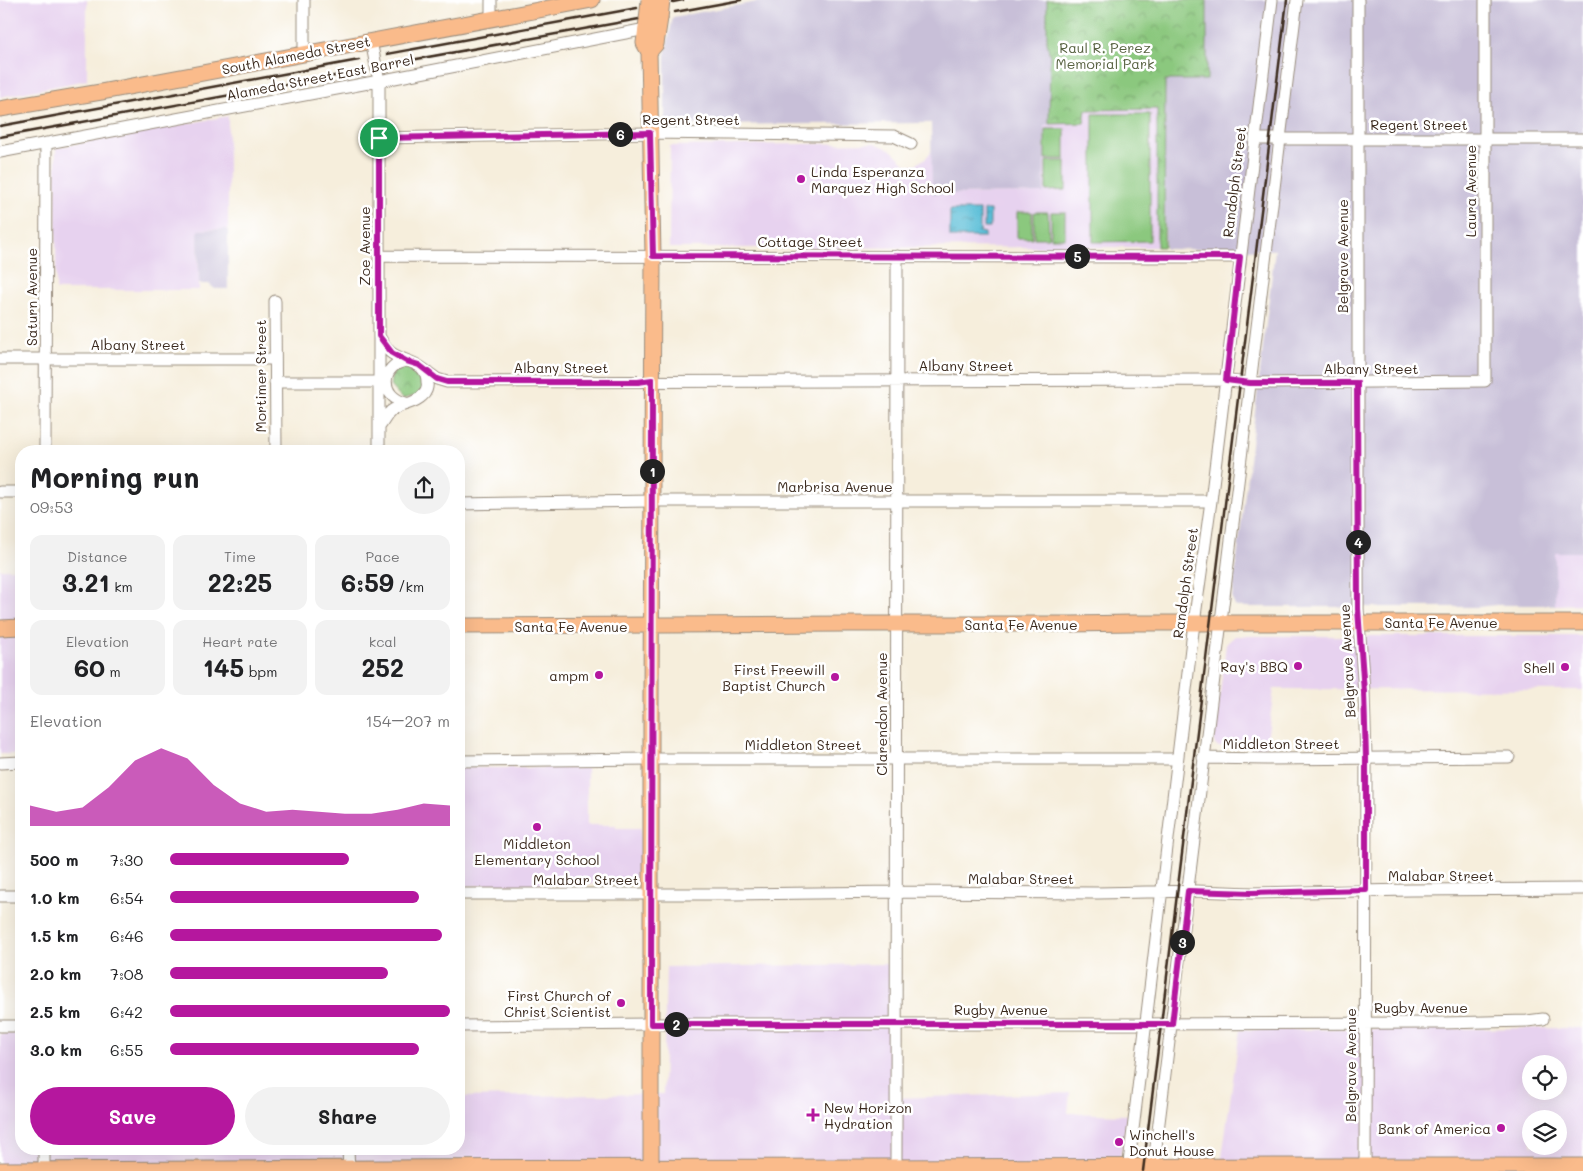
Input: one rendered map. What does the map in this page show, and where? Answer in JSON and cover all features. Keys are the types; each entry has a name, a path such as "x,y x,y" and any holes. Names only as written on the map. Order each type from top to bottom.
{"main road":[{"name":"South Alameda Street","path":"0,109 592,0"},
{"path":"649,0 651,23 656,44 649,52 653,256 651,1169"},
{"path":"651,23 662,0"},
{"name":"Santa Fe Avenue","path":"465,626 1359,622 1583,623"},
{"path":"0,628 15,627"},
{"path":"0,1170 995,1169 1583,1166"}],"street":[{"path":"304,0 304,54"},
{"path":"491,0 491,19"},
{"name":"Randolph Street","path":"1128,1168 1272,0"},
{"path":"1153,1168 1297,0"},
{"name":"Belgrave Avenue","path":"1358,0 1358,609 1364,692 1366,758 1365,1168"},
{"name":"Laura Avenue","path":"1485,0 1485,382"},
{"name":"Alameda Street East Barrel","path":"0,152 379,81 651,23"},
{"name":"Zoe Avenue","path":"371,41 379,81 379,336 382,382 379,445"},
{"name":"Regent Street","path":"379,138 650,133 894,136 911,144"},
{"name":"Regent Street","path":"1254,139 1583,139"},
{"name":"Saturn Avenue","path":"45,445 46,144"},
{"name":"Cottage Street","path":"379,256 1240,257"},
{"name":"Clarendon Avenue","path":"896,1169 897,256"},
{"name":"Mortimer Street","path":"275,301 276,445"},
{"name":"Albany Street","path":"379,336 390,352 406,361 415,363 437,379 447,382"},
{"name":"Albany Street","path":"0,360 275,359"},
{"path":"382,382 392,367 406,361"},
{"path":"422,368 428,383 426,391 422,396"},
{"name":"Albany Street","path":"379,427 389,412 406,403 417,400 438,384 447,382 1226,380 1250,383 1485,382"},
{"path":"275,382 382,382"},
{"path":"382,382 392,397 406,403"},
{"path":"0,492 15,492"},
{"name":"Marbrisa Avenue","path":"465,504 896,500 1211,501"},
{"name":"Middleton Street","path":"1203,758 1509,757"},
{"name":"Middleton Street","path":"465,761 651,759 1177,760"},
{"path":"0,763 15,762"},
{"name":"Malabar Street","path":"465,894 1098,893 1161,891 1252,893 1366,890 1583,889"},
{"path":"0,896 15,896"},
{"name":"Rugby Avenue","path":"465,1026 1527,1022 1543,1019"},
{"path":"0,1026 15,1026"},
{"path":"44,1155 44,1170"},
{"path":"348,1155 348,1169"}],"shaded area":[{"path":"0,0 87,0 87,80 0,97"},
{"path":"768,0 1047,0 1047,42 1050,56 1049,124 1044,125 1044,193 932,194 931,123 665,124 665,55 673,17"},
{"path":"1207,0 1583,0 1583,552 1555,552 1555,605 1496,605 1478,607 1235,606 1232,599 1275,250 1165,249 1165,80 1207,80"},
{"name":"Linda Esperanza Marquez High School","path":"1157,109 1157,247 670,248 670,146 875,143 891,150 907,165 916,164 926,158 932,150 932,194 1044,193 1044,124 1086,110"},
{"path":"228,116 228,229 198,230 199,290 56,290 56,148"},
{"path":"228,229 228,289 215,289 209,284 199,284 198,230"},
{"path":"1555,552 1583,552 1583,604 1555,605"},
{"path":"0,569 15,569 15,754 0,754"},
{"path":"1235,636 1583,636 1583,690 1274,689 1266,748 1219,747 1214,742 1226,644"},
{"name":"Middleton Elementary School","path":"465,768 587,768 587,825 616,825 616,828 641,828 640,883 465,886"},
{"path":"890,964 891,1098 1070,1093 1068,1113 1127,1115 1118,1171 0,1171 0,1034 15,1034 15,1155 465,1155 465,1097 663,1094 666,967"},
{"path":"1583,1028 1583,1171 1220,1171 1240,1030"}],"green space":[{"name":"Raul R. Perez Memorial Park","path":"1047,0 1207,0 1207,80 1165,80 1164,247 1157,247 1157,109 1086,110 1084,123 1049,124 1050,56 1047,42"},
{"path":"1093,114 1150,114 1150,241 1093,242"},
{"path":"1045,129 1065,129 1065,159 1045,159"},
{"path":"1046,161 1066,161 1066,190 1046,191"},
{"path":"1017,212 1032,212 1032,238 1017,238"},
{"path":"1034,212 1048,212 1049,238 1034,238"},
{"path":"1051,212 1065,212 1065,238 1051,238"},
{"path":"407,365 419,370 424,385 419,395 402,399 390,386 394,372"}],"water":[{"path":"950,210 980,210 980,232 985,233 985,237 950,237"},
{"path":"984,210 990,210 990,228 984,228"}],"railway":[{"path":"673,2 683,0"},
{"path":"675,12 741,0"},
{"path":"1143,1171 1287,0"},
{"path":"387,54 637,8"},
{"path":"389,64 639,19"},
{"path":"0,126 359,60"},
{"path":"0,137 362,71"}],"place":[{"name":"Linda Esperanza Marquez High School","path":"801,179"},
{"name":"Ray's BBQ","path":"1298,666"},
{"name":"Shell","path":"1565,667"},
{"name":"ampm","path":"599,675"},
{"name":"First Freewill Baptist Church","path":"835,677"},
{"name":"Middleton Elementary School","path":"537,827"},
{"name":"First Church of Christ Scientist","path":"621,1003"},
{"name":"New Horizon Hydration","path":"813,1115"},
{"name":"Bank of America","path":"1501,1128"},
{"name":"Winchell's Donut House","path":"1119,1142"}],"route":[{"path":"650,133 653,256 1240,257 1226,380 1250,383 1357,383 1358,609 1362,649 1366,758 1366,890 1252,893 1188,891 1172,1024 651,1024 650,696 652,380 638,382 447,382 437,379 419,365 399,358 390,352 379,336 379,138 650,133"}]}
